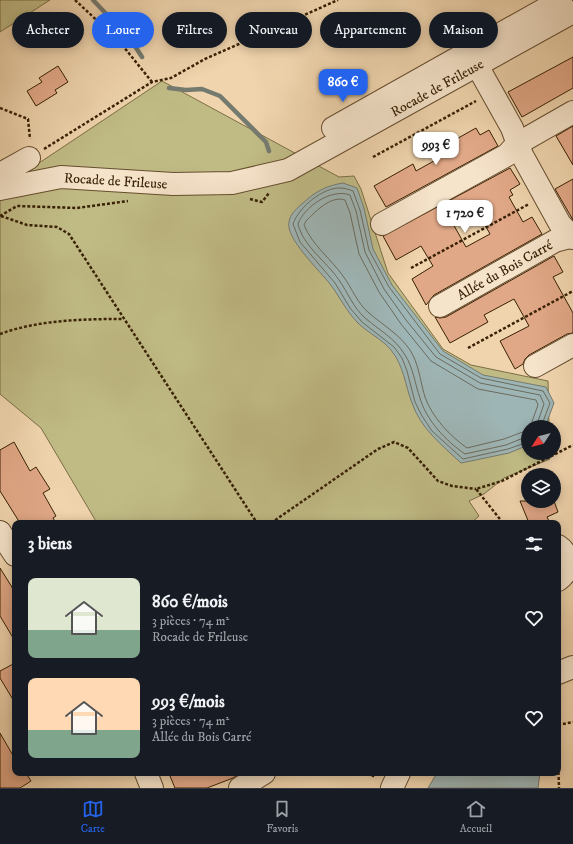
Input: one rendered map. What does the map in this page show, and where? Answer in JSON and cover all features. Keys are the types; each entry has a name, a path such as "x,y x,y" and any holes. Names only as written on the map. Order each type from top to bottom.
{"street":[{"name":"Rocade de Frileuse","path":"0,189 61,177 173,184 232,183 288,170 473,58 561,0"},
{"name":"Rocade de Frileuse","path":"473,58 573,12"},
{"name":"Allée du Bois Carré","path":"440,306 555,241 572,237 560,224 517,144 512,128 473,58"},
{"path":"382,224 507,155 517,144 573,112"},
{"path":"0,174 29,158"},
{"path":"535,366 573,345"},
{"path":"0,532 12,550"},
{"path":"561,577 565,573 566,559"},
{"path":"561,672 573,668"},
{"path":"147,776 152,788"},
{"path":"240,788 259,776"},
{"path":"392,788 398,776"}],"path":[{"path":"75,0 119,41 137,66 152,82"},
{"path":"29,158 152,82 171,78 206,59 338,0"},
{"path":"373,157 492,92"},
{"path":"0,108 28,119 31,146 29,158"},
{"path":"411,268 545,195"},
{"path":"1,216 27,225 56,228 69,234 123,320 254,520"},
{"path":"468,348 573,291"},
{"path":"0,334 29,325 62,322 123,320"},
{"path":"275,520 378,449 394,442 408,448 438,481 452,486 476,488 502,481 573,445"},
{"path":"476,488 501,520"},
{"path":"561,724 573,722"},
{"path":"559,776 559,788"}],"shaded area":[{"path":"0,0 50,0 31,12 12,12 12,24 0,32"},
{"path":"162,81 339,177 354,176 361,189 388,273 443,349 471,365 548,381 549,420 521,420 521,460 548,460 528,468 521,468 521,471 504,478 484,494 469,501 479,516 474,520 95,520 41,428 0,394 0,200 39,163"}],"water":[{"path":"343,183 357,188 364,208 373,249 392,285 443,351 483,375 546,387 554,403 548,420 521,420 521,448 509,453 461,463 426,429 412,403 399,362 391,350 362,327 354,318 330,284 304,254 292,237 289,229 289,222 292,214 317,192"},
{"path":"435,776 540,776 538,788 428,788"}],"building":[{"path":"573,57 573,88 522,117 508,92"},
{"path":"58,66 68,82 55,90 57,93 36,106 27,91 42,82 39,78"},
{"path":"573,126 573,165 556,136"},
{"path":"476,128 480,135 489,130 498,146 386,207 374,186 413,164 416,171 441,157 437,150"},
{"path":"510,168 520,184 510,190 513,195 509,197 523,222 532,217 542,234 434,295 426,305 412,279 433,266 421,246 396,260 383,236","holes":["476,209 490,234 466,247 452,222"]},
{"path":"573,179 573,220 555,189"},
{"path":"554,256 563,272 553,277 573,313 573,333 567,334 529,355 523,364 515,369 500,341 529,326 514,299 484,315 488,322 450,343 435,317 446,317"},
{"path":"14,442 30,471 36,467 50,489 43,493 56,516 53,518 54,520 18,520 0,491 0,450"},
{"path":"523,508 557,508 558,512 547,517 548,520 528,520"},
{"path":"0,568 12,587 12,636 0,616"},
{"path":"12,665 12,698 0,678 0,671"},
{"path":"0,733 12,754 12,776 28,776 31,781 20,788 0,788"},
{"path":"170,776 236,776 207,788 175,788"}],"waterway":[{"path":"93,0 131,40 142,57"},
{"path":"169,88 186,90 202,89 220,96 266,142 269,151"}]}
